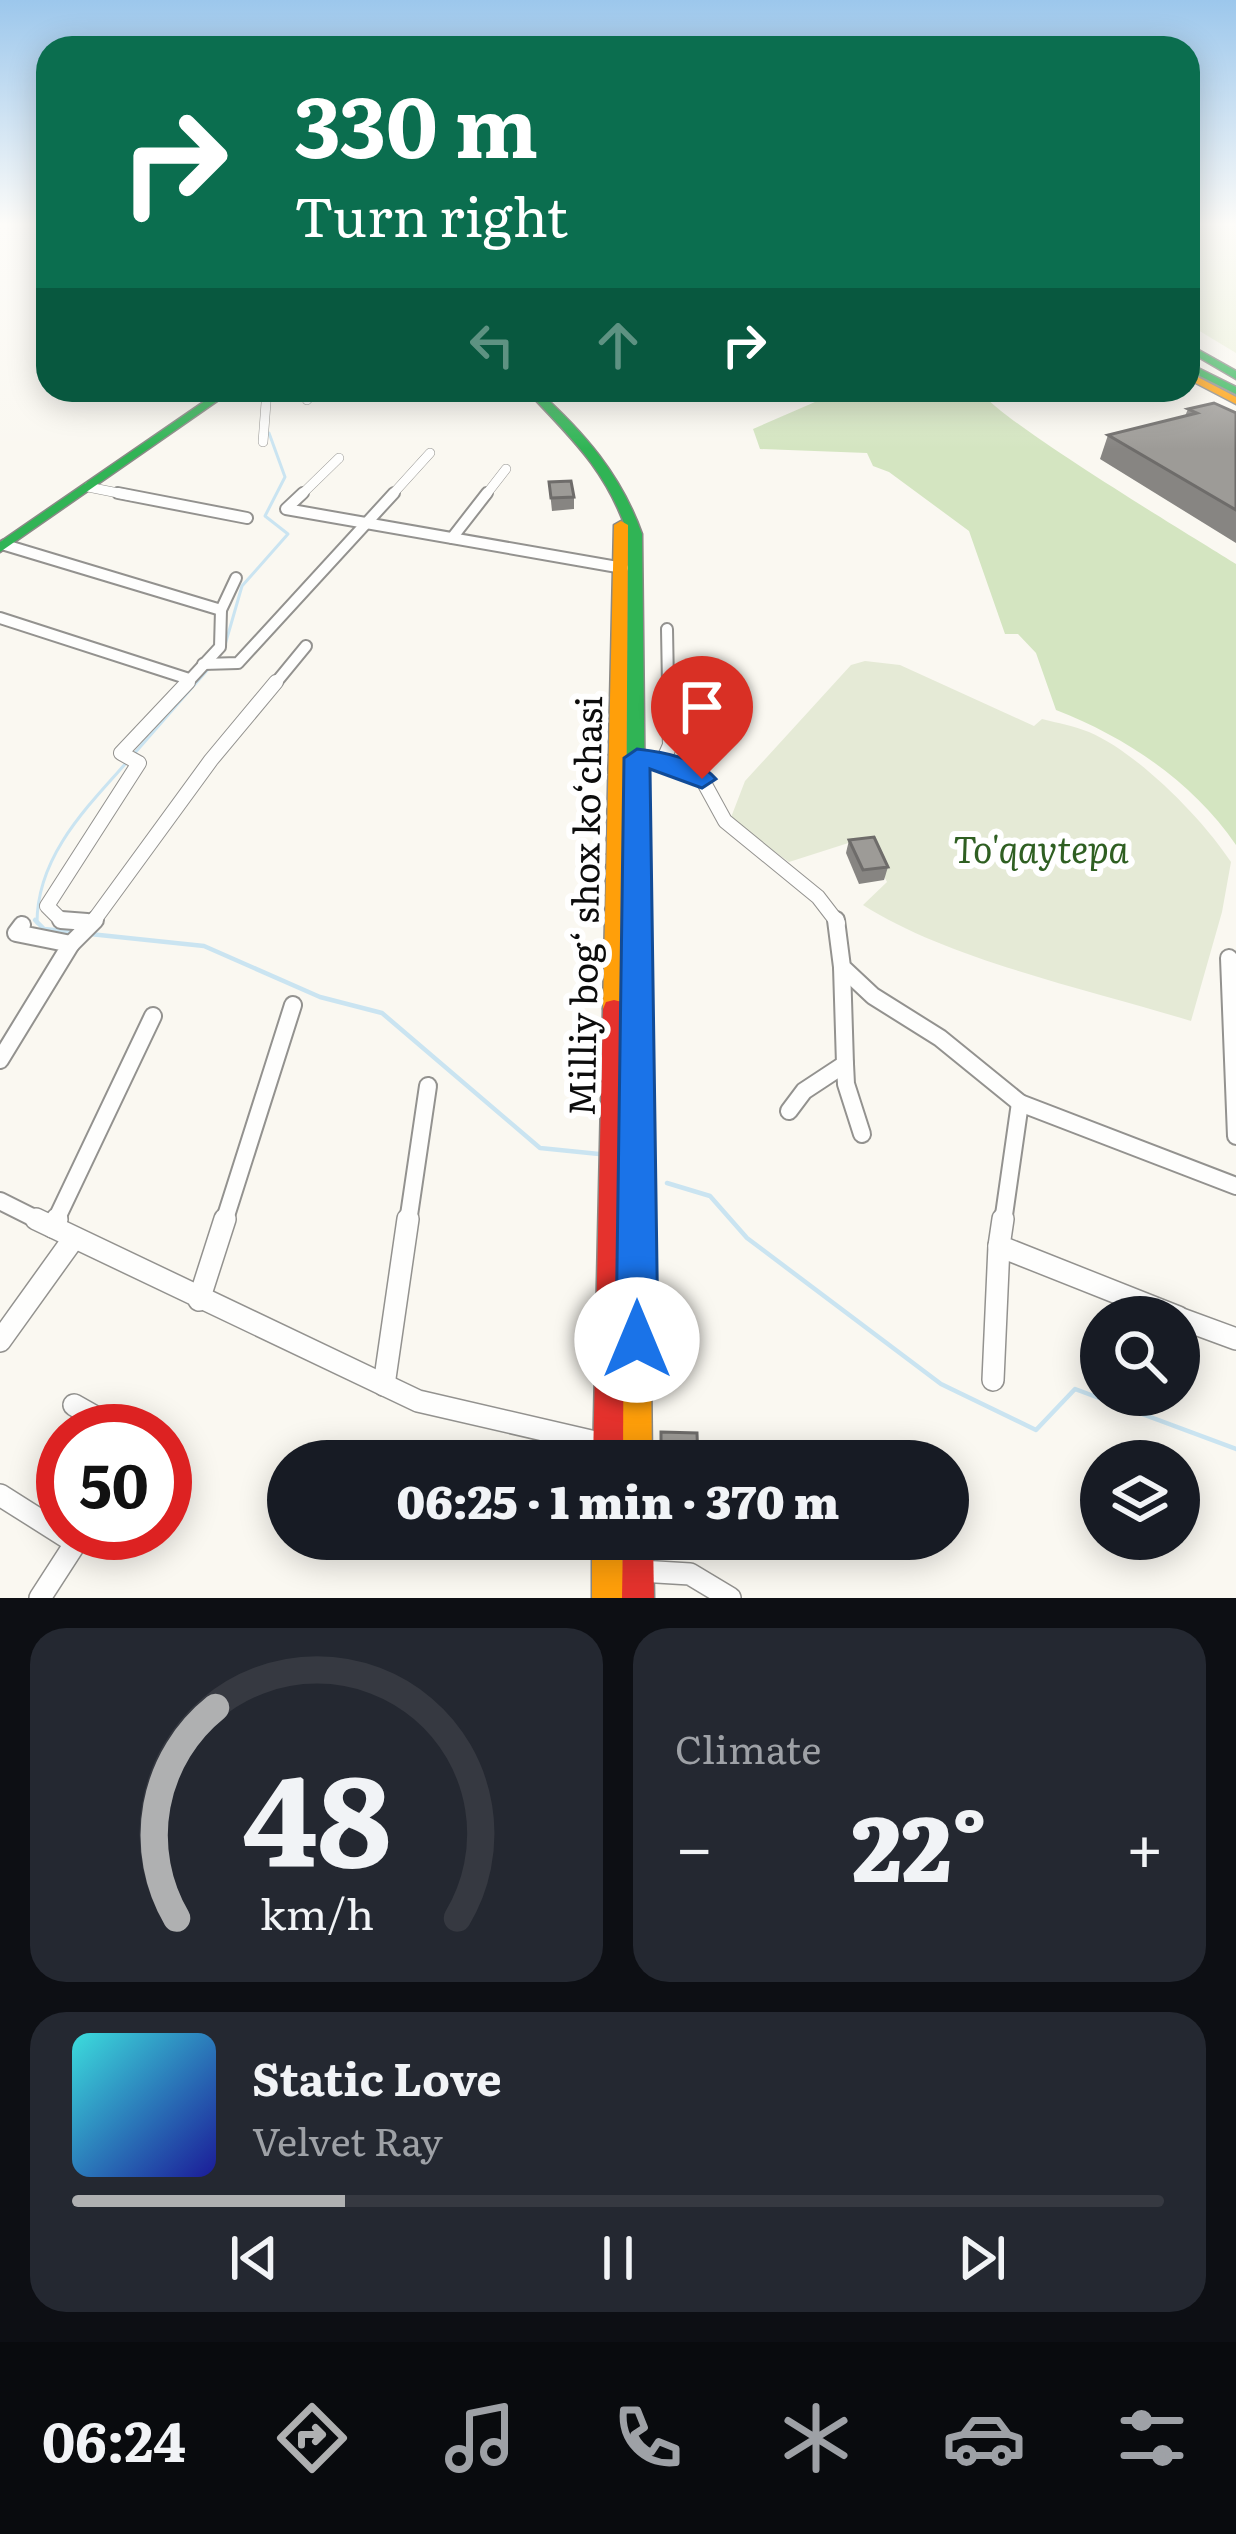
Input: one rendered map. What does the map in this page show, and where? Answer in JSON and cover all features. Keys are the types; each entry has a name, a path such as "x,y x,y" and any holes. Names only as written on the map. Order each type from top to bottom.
{"main road":[{"path":"1200,370 1236,387"},
{"path":"2,547 211,402"},
{"name":"Milliy bog‘ shox ko‘chasi","path":"534,402 579,442 603,473 621,521 637,758 638,1440"},
{"name":"Milliy bog‘ shox ko‘chasi","path":"544,402 596,450 628,507 634,534 614,1045 608,1440"},
{"path":"614,1045 636,1045"},
{"path":"611,1260 637,1260"},
{"path":"608,1560 608,1598"},
{"path":"638,1560 638,1598"}],"street":[{"path":"263,442 264,402"},
{"path":"210,664 238,663 430,453"},
{"path":"339,458 286,509 622,568"},
{"path":"452,538 506,469"},
{"path":"88,487 247,518"},
{"path":"2,547 221,610"},
{"path":"87,922 61,920 47,906 139,763 122,753 189,679 210,664 220,647 221,610 236,578"},
{"path":"0,619 189,679"},
{"path":"663,761 670,745 667,629"},
{"path":"0,1060 87,922 107,907 211,760 306,646"},
{"path":"637,758 663,761 702,779 725,821 818,897 839,924 846,1084 862,1134"},
{"path":"22,925 16,933 71,944"},
{"path":"1229,958 1236,1136"},
{"path":"842,968 1020,1103 1236,1186"},
{"path":"199,1300 293,1005"},
{"path":"53,1228 153,1016"},
{"path":"789,1111 804,1091 845,1064"},
{"path":"383,1385 428,1086"},
{"path":"993,1380 999,1246 1020,1103"},
{"path":"0,1201 418,1401 560,1440"},
{"path":"0,1341 74,1238"},
{"path":"999,1246 1125,1296"},
{"path":"1200,1325 1236,1339"},
{"path":"0,1495 36,1515"},
{"path":"40,1598 65,1560"},
{"path":"638,1571 690,1574 730,1598"}],"green space":[{"path":"1200,300 1236,300 1236,353 1200,331"},
{"path":"815,402 991,402 1056,450 1236,564 1236,845 1200,801 1156,764 1056,710 1036,653 1018,634 1005,634 969,531 889,472 873,466 867,453 760,449 753,429"},
{"name":"To'qaytepa","path":"865,661 900,665 1034,726 1042,719 1089,732 1148,771 1203,826 1231,862 1191,1021 978,958 898,925 863,905 887,882 864,838 789,862 730,820 745,781 851,665"}],"building":[{"path":"1214,403 1236,413 1236,510 1108,435 1197,413 1188,409"},
{"path":"571,481 574,497 551,498 549,482"},
{"path":"874,837 888,867 863,870 849,840"},
{"path":"661,1432 697,1433 697,1440 661,1440"}],"waterway":[{"path":"216,660 242,586 288,534 265,516 285,477 269,433"},
{"path":"133,755 210,667"},
{"path":"37,922 39,899 54,855 80,816 127,762"},
{"path":"37,922 44,929 74,932"},
{"path":"90,934 204,946 320,997 382,1013 540,1148 599,1154"},
{"path":"667,1183 710,1196 747,1238 941,1384 1036,1430 1075,1389 1236,1449"}],"traffic: fast":[{"path":"1200,354 1236,376"},
{"path":"1200,372 1236,391"},
{"path":"0,548 211,402"},
{"path":"544,402 607,472 635,534 636,1001"}],"traffic: slow":[{"path":"1200,382 1236,401"},
{"path":"614,1009 621,525"},
{"path":"636,1001 637,1440"},
{"path":"607,1560 608,1598"}],"traffic: jam":[{"path":"608,1440 614,1009"},
{"path":"638,1560 638,1598"}],"route":[{"path":"637,1340 637,758 663,761 702,779"}]}
